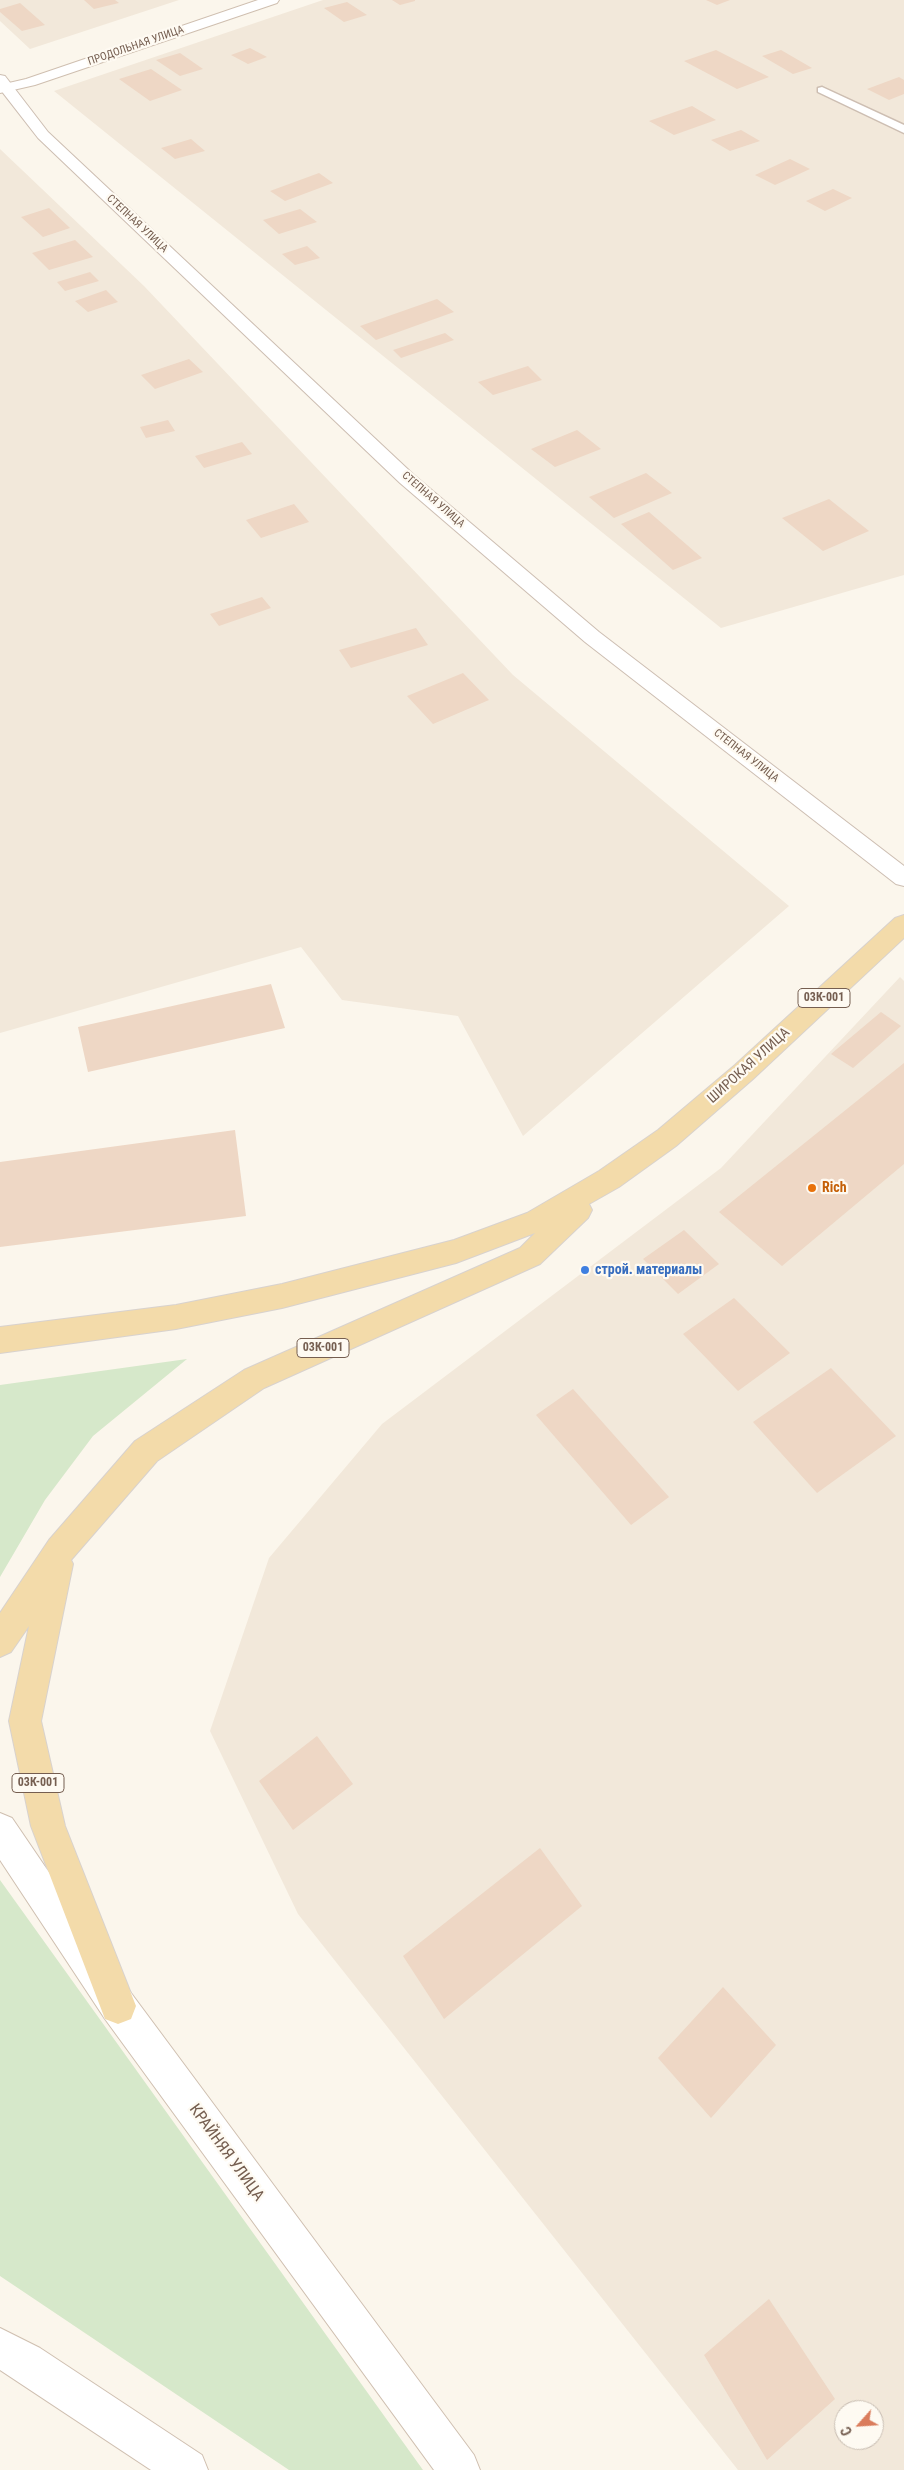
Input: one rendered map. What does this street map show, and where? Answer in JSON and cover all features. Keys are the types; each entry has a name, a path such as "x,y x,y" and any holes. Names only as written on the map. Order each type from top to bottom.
{"main road":[{"name":"ШИРОКАЯ УЛИЦА","path":"609,1179 666,1138 744,1072 904,924"},
{"name":"03К-001","path":"0,1340 176,1317 253,1302 456,1251 537,1221 609,1179"},
{"name":"03К-001","path":"0,1641 60,1550 146,1451 254,1379 530,1256 609,1179"},
{"name":"03К-001","path":"60,1550 25,1721 48,1826 118,2006"}],"street":[{"name":"ПРОДОЛЬНАЯ УЛИЦА","path":"2,85 30,82 272,0"},
{"name":"СТЕПНАЯ УЛИЦА","path":"2,85 43,135 407,478 592,637 904,878"},
{"name":"КРАЙНЯЯ УЛИЦА","path":"0,1830 118,2006 459,2470"},
{"path":"0,2348 26,2362 187,2470"}],"lane":[{"path":"822,90 904,129"}],"shaded area":[{"path":"0,0 179,0 30,49 0,21"},
{"path":"323,0 904,0 904,575 721,628 54,91"},
{"path":"0,149 144,286 513,675 789,906 523,1136 458,1016 342,1000 301,947 0,1033"},
{"path":"900,977 904,981 904,2470 738,2470 298,1914 210,1731 269,1558 382,1424 721,1168"}],"green space":[{"path":"187,1359 93,1436 45,1500 0,1577 0,1385"},
{"path":"0,1880 423,2470 289,2470 0,2276"}],"building":[{"path":"84,0 115,0 119,3 94,9"},
{"path":"392,0 415,0 415,1 400,5"},
{"path":"706,0 730,0 717,5"},
{"path":"347,2 367,15 344,22 324,8"},
{"path":"20,3 45,25 22,31 0,12 0,9"},
{"path":"250,48 267,57 248,64 231,55"},
{"path":"716,50 769,77 737,89 684,61"},
{"path":"781,50 812,68 793,74 762,56"},
{"path":"180,53 203,69 180,76 156,60"},
{"path":"151,69 182,90 150,101 119,79"},
{"path":"899,77 904,80 904,94 889,100 867,89"},
{"path":"692,106 716,120 674,135 649,121"},
{"path":"741,130 760,141 730,151 711,140"},
{"path":"191,139 205,151 175,159 161,148"},
{"path":"790,159 810,169 775,185 755,175"},
{"path":"319,173 333,183 285,201 270,191"},
{"path":"833,189 852,198 825,211 806,201"},
{"path":"49,208 70,228 43,237 21,217"},
{"path":"300,209 317,222 279,234 263,220"},
{"path":"75,240 93,257 49,270 32,253"},
{"path":"307,246 320,258 295,265 282,254"},
{"path":"90,272 99,281 65,291 57,282"},
{"path":"106,290 118,302 88,312 75,301"},
{"path":"437,299 454,312 376,340 360,326"},
{"path":"445,333 454,340 401,358 393,350"},
{"path":"189,359 203,372 155,389 141,375"},
{"path":"528,366 542,380 493,395 478,382"},
{"path":"168,420 175,431 146,438 140,427"},
{"path":"577,430 601,449 555,467 531,449"},
{"path":"242,442 252,454 204,468 195,456"},
{"path":"646,473 672,493 614,518 589,497"},
{"path":"829,499 869,531 823,551 782,518"},
{"path":"294,504 309,522 261,538 246,520"},
{"path":"649,512 702,558 673,570 621,524"},
{"path":"262,597 271,608 219,626 210,614"},
{"path":"416,628 428,645 351,668 339,650"},
{"path":"463,673 489,700 433,724 407,696"},
{"path":"271,984 285,1028 88,1072 78,1027"},
{"path":"881,1012 901,1026 853,1068 831,1054"},
{"name":"Rich","path":"904,1063 904,1164 782,1266 719,1212"},
{"path":"235,1130 246,1216 0,1247 0,1162"},
{"path":"684,1230 719,1264 678,1294 643,1259"},
{"path":"734,1298 790,1353 738,1391 683,1334"},
{"path":"831,1368 896,1436 817,1493 753,1422"},
{"path":"573,1389 669,1497 631,1525 536,1415"},
{"path":"317,1736 353,1784 293,1830 259,1781"},
{"path":"540,1848 582,1906 444,2019 403,1956"},
{"path":"723,1987 776,2045 711,2118 658,2058"},
{"path":"769,2299 835,2399 767,2460 704,2355"}],"place":[{"name":"Rich","path":"812,1188"},
{"name":"строй. материалы","path":"585,1270"}]}
